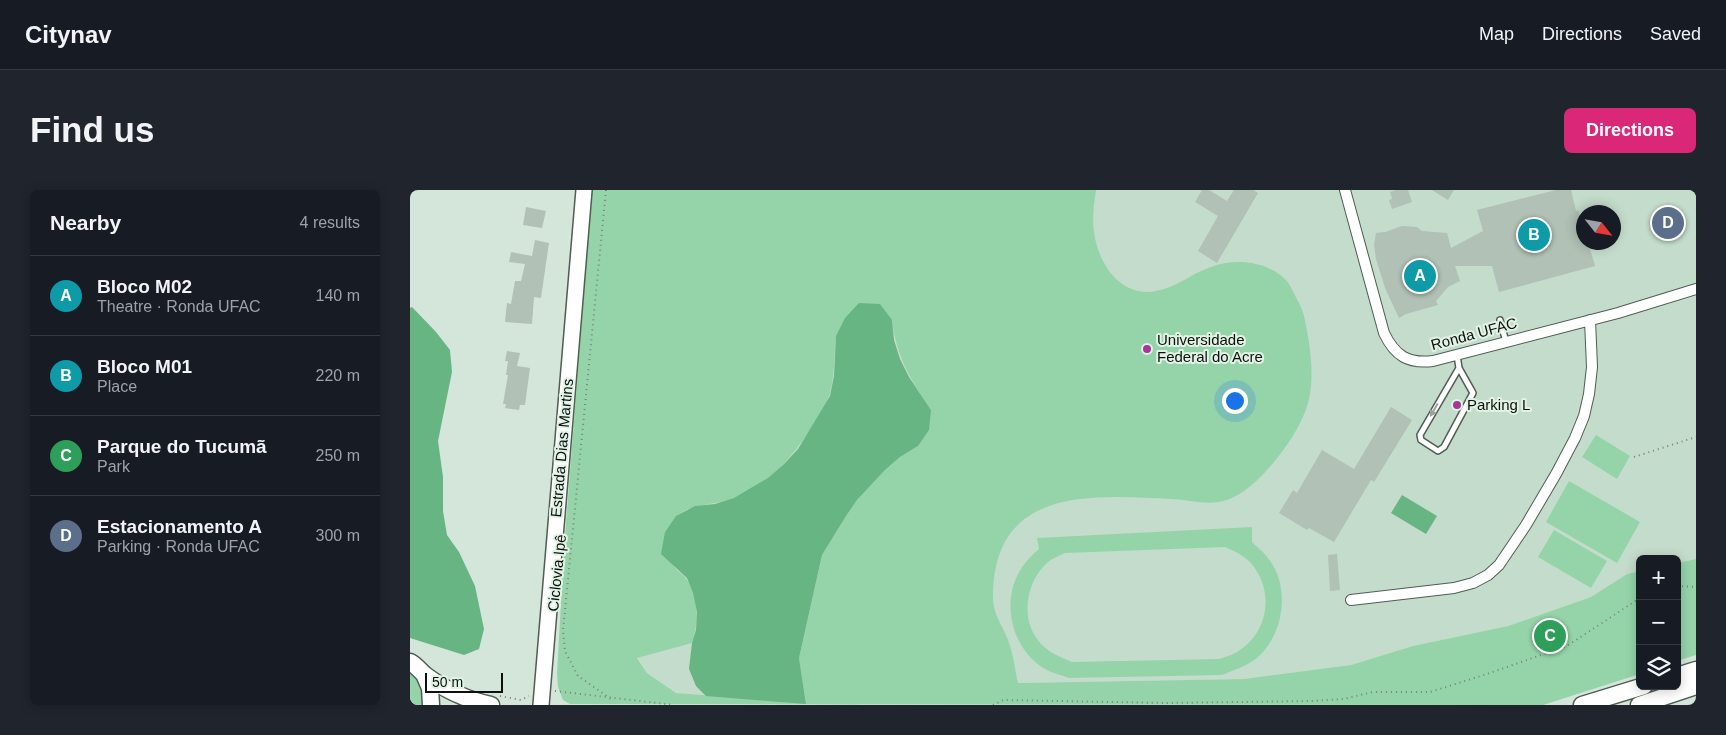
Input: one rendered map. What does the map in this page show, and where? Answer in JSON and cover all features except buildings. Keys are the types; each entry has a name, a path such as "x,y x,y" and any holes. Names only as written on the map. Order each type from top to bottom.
{"main road":[{"path":"410,662 424,674 455,694 474,701 494,700"},
{"path":"1681,675 1696,670"},
{"path":"424,674 430,688 431,705"},
{"path":"1639,705 1696,686"},
{"path":"1582,705 1636,688"}],"street":[{"name":"Estrada Dias Martins","path":"541,705 584,190"},
{"name":"Ronda UFAC","path":"1345,190 1384,334 1390,345 1408,360 1420,363 1456,355 1590,320 1696,289"},
{"path":"1351,600 1454,588 1473,583 1488,575 1499,565 1526,525 1556,474 1584,416 1592,367 1590,320"}],"lane":[{"path":"1500,320 1506,342"},
{"path":"1456,355 1459,368 1473,393 1444,447 1438,451 1421,440 1420,435 1459,368"}],"path":[{"name":"Ciclovia Ipê","path":"606,190 563,631 565,651 578,676 611,699"},
{"path":"1634,458 1696,437"},
{"path":"1681,586 1696,587"},
{"path":"993,705 1003,700 1166,703 1311,701 1344,699 1372,692 1430,692 1567,646 1637,600"},
{"path":"494,700 521,700 542,690 674,705"}],"shaded area":[{"path":"592,190 1096,190 1093,227 1100,255 1113,276 1122,284 1132,289 1143,292 1156,291 1177,284 1220,264 1240,262 1269,268 1285,279 1301,307 1311,355 1311,379 1308,401 1300,424 1292,437 1262,475 1239,495 1227,500 1206,503 1171,499 1108,497 1078,499 1051,506 1027,517 1009,536 997,562 993,599 997,617 1008,640 1018,683 1244,679 1351,665 1413,646 1508,626 1591,597 1627,574 1636,572 1636,675 1543,705 570,704 563,700 558,687 557,673 564,549","holes":["892,320 897,346 906,368 931,410 918,446 900,457 885,470 857,500 822,555 799,658 806,703 676,693 647,673 637,658 692,643 696,627 697,611 694,595 686,578 674,566 665,532 682,512 734,498 747,492 759,485 789,458 814,424 829,397 833,379 836,336"]},
{"name":"Universidade Federal do Acre","path":"614,190 1696,190 1696,559 1681,562 1681,555 1636,555 1636,572 1627,574 1591,597 1508,626 1413,646 1351,665 1244,679 1017,683 854,705 806,704 676,693 647,673 637,657"},
{"path":"859,303 880,304 892,320 894,340 900,359 909,377 931,410 929,430 918,446 900,457 885,470 857,500 822,555 799,658 806,704 706,696 696,686 689,669 692,643 696,630 697,612 693,593 687,578 661,554 665,532 676,516 695,506 715,504 734,498 768,478 798,449 830,396 834,376 836,336 845,318"},
{"path":"412,307 450,350 452,372 438,441 443,477 443,511 447,535 459,552 475,586 484,629 479,649 464,655 410,638 410,308"},
{"path":"1596,435 1630,456 1617,479 1582,457"},
{"path":"1569,481 1640,522 1617,563 1546,522"},
{"path":"1402,495 1437,516 1426,534 1391,513"},
{"path":"1252,527 1252,542 1275,568 1282,592 1282,605 1276,630 1271,641 1260,656 1244,666 1222,675 1069,678 1052,673 1035,661 1025,650 1017,637 1012,623 1012,594 1016,579 1030,557 1039,549 1037,538","holes":["1225,547 1238,553 1256,570 1262,581 1266,603 1261,626 1255,636 1247,645 1231,655 1219,659 1072,662 1045,648 1035,636 1030,625 1028,602 1034,580 1048,562 1065,553"]},
{"path":"1554,530 1607,561 1591,588 1538,557"},
{"path":"1696,559 1696,655 1681,660 1681,600 1681,562"},
{"path":"410,669 424,685 426,705 410,705"}],"place":[{"name":"Estacionamento A","path":"1668,223"},
{"name":"Bloco M01","path":"1534,235"},
{"name":"Bloco M02","path":"1420,276"},
{"name":"Universidade Federal do Acre","path":"1147,349"},
{"name":"Parking L","path":"1457,405"},
{"name":"Parque do Tucumã","path":"1550,636"}]}
